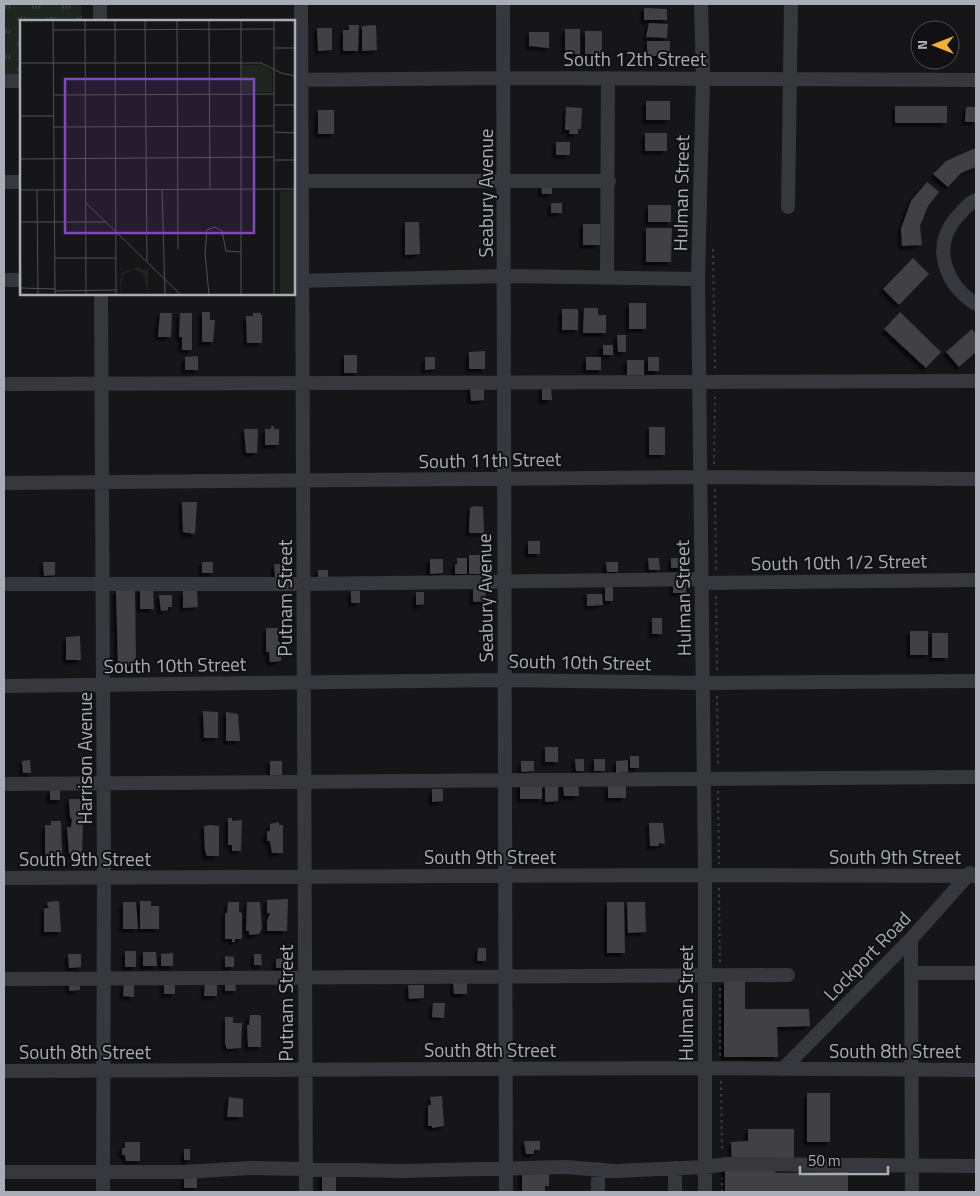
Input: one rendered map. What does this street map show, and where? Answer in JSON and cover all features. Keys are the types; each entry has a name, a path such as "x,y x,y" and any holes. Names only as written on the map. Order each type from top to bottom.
{"street":[{"path":"100,4 100,20"},
{"name":"Putnam Street","path":"301,4 298,80 298,281 303,382 304,481 306,1192"},
{"name":"Seabury Avenue","path":"503,4 505,78 503,478 506,1192"},
{"name":"Hulman Street","path":"701,4 703,78 698,278 699,381 708,477 707,581 712,875 705,976 705,1192"},
{"path":"788,207 791,4"},
{"name":"South 12th Street","path":"298,80 505,78 976,80"},
{"path":"607,277 609,180 608,78"},
{"path":"4,81 20,81"},
{"path":"298,181 609,180"},
{"path":"4,182 20,182"},
{"path":"976,200 968,204 951,225 942,248 946,272 962,296 976,304"},
{"path":"298,281 504,276 698,278"},
{"path":"4,280 20,280"},
{"name":"Harrison Avenue","path":"101,295 104,877 103,1192"},
{"path":"4,384 976,381"},
{"name":"South 11th Street","path":"4,483 708,477 976,479"},
{"name":"South 10th 1/2 Street","path":"4,584 976,580"},
{"name":"South 10th Street","path":"4,686 505,680 710,683 976,681"},
{"path":"4,784 976,777"},
{"name":"South 9th Street","path":"4,878 973,873"},
{"name":"Lockport Road","path":"783,1069 973,873"},
{"path":"911,939 912,1192"},
{"path":"911,973 976,973"},
{"path":"4,978 788,975"},
{"name":"South 8th Street","path":"4,1071 704,1068 976,1070"},
{"path":"4,1172 184,1172 250,1168 506,1169 565,1167 598,1170 705,1167 722,1164 976,1166"},
{"path":"675,1168 675,1192"},
{"path":"598,1170 598,1192"}],"path":[{"path":"712,241 715,381 708,477 707,581 712,875 720,975 722,1192"}],"green space":[{"path":"4,4 81,4 82,20 20,20 20,74 4,75"}],"building":[{"path":"644,8 667,9 667,20 644,20"},
{"path":"649,23 668,24 667,38 646,37"},
{"path":"349,25 359,25 358,51 343,51 343,30 349,30"},
{"path":"376,25 377,50 362,51 362,26"},
{"path":"317,28 332,28 332,50 318,51"},
{"path":"565,29 580,29 580,54 565,54"},
{"path":"585,31 602,31 602,54 585,54"},
{"path":"529,32 549,32 549,48 529,46"},
{"path":"647,41 670,41 670,56 647,56"},
{"path":"646,101 670,101 670,120 646,120"},
{"path":"895,106 947,106 947,123 895,123"},
{"path":"566,107 582,108 581,129 578,129 578,134 569,134 570,130 565,130"},
{"path":"966,107 976,107 976,122 965,122"},
{"path":"318,110 334,110 334,134 318,134"},
{"path":"645,133 667,133 667,151 645,151"},
{"path":"556,142 570,142 570,155 556,155"},
{"path":"976,149 976,167 961,173 948,187 933,174 946,161"},
{"path":"927,182 939,192 928,206 920,226 922,245 902,246 901,229 911,201"},
{"path":"541,183 552,183 552,194 542,194"},
{"path":"551,203 562,203 562,213 551,213"},
{"path":"648,205 671,205 671,222 648,222"},
{"path":"405,222 419,222 420,254 405,255"},
{"path":"583,224 600,224 600,245 583,245"},
{"path":"646,228 672,228 671,262 646,262"},
{"path":"913,258 929,274 899,305 883,289"},
{"path":"629,303 646,303 646,329 629,329"},
{"path":"584,308 598,308 598,315 606,315 606,333 583,333"},
{"path":"562,309 578,309 578,330 562,330"},
{"path":"202,312 210,312 210,320 215,320 213,342 202,342"},
{"path":"900,312 941,352 926,368 884,329"},
{"path":"160,313 172,313 171,337 158,337"},
{"path":"180,313 192,313 192,350 182,350 182,337 179,337"},
{"path":"253,313 260,313 262,316 262,343 247,343 246,316 253,316"},
{"path":"972,329 976,334 976,352 959,367 946,352"},
{"path":"617,335 626,335 626,352 618,352"},
{"path":"603,345 613,345 613,355 603,355"},
{"path":"485,351 485,369 469,369 469,352"},
{"path":"344,355 357,355 357,373 344,373"},
{"path":"198,356 198,370 185,370 185,357"},
{"path":"425,357 435,357 435,369 425,370"},
{"path":"586,357 601,357 601,370 586,370"},
{"path":"648,357 659,357 659,371 648,371"},
{"path":"627,360 644,360 644,375 627,375"},
{"path":"484,383 484,400 471,401 470,384"},
{"path":"542,386 551,386 552,400 542,400"},
{"path":"271,426 274,426 274,429 279,429 279,445 265,445 265,429 271,429"},
{"path":"649,427 665,427 665,455 649,455"},
{"path":"244,429 258,429 257,453 246,453"},
{"path":"182,502 197,502 195,534 183,532"},
{"path":"474,506 483,507 484,533 469,533 470,508"},
{"path":"528,541 540,541 540,554 528,554"},
{"path":"469,555 486,555 486,574 469,574"},
{"path":"457,558 467,558 467,574 455,574"},
{"path":"648,558 659,558 660,570 649,570"},
{"path":"671,558 681,558 681,568 671,568"},
{"path":"430,559 443,559 443,573 430,574"},
{"path":"43,562 55,562 55,575 44,576"},
{"path":"202,562 213,562 213,573 202,573"},
{"path":"606,562 618,562 618,572 607,572"},
{"path":"274,564 287,564 287,577 275,577"},
{"path":"318,570 328,570 328,577 318,577"},
{"path":"673,583 686,583 686,593 673,593"},
{"path":"605,586 613,586 613,601 605,601"},
{"path":"485,587 486,601 473,602 473,588"},
{"path":"140,588 153,588 154,609 140,609"},
{"path":"116,591 135,591 136,666 118,666"},
{"path":"183,591 197,591 198,607 183,608"},
{"path":"351,591 360,591 360,603 351,603"},
{"path":"416,592 424,592 424,604 416,605"},
{"path":"587,594 602,594 603,605 587,606"},
{"path":"159,595 172,595 172,607 161,611"},
{"path":"652,618 662,618 662,634 652,634"},
{"path":"266,628 278,628 278,642 282,642 281,661 270,662 269,652 266,652"},
{"path":"910,631 928,631 928,655 910,655"},
{"path":"932,633 948,633 948,658 932,658"},
{"path":"80,636 81,660 66,660 66,637"},
{"path":"203,711 218,712 218,738 204,738"},
{"path":"226,712 238,714 240,741 226,741"},
{"path":"545,747 558,747 558,762 545,762"},
{"path":"630,756 639,756 639,768 630,768"},
{"path":"575,759 584,759 584,771 576,771"},
{"path":"594,759 605,759 605,771 594,771"},
{"path":"30,760 31,773 23,773 22,761"},
{"path":"628,760 628,772 616,773 616,761"},
{"path":"270,761 282,761 282,775 270,775"},
{"path":"521,761 534,761 534,771 521,772"},
{"path":"558,783 558,801 545,802 545,784"},
{"path":"563,783 578,783 579,796 564,796"},
{"path":"520,784 542,784 542,799 520,799"},
{"path":"608,786 626,786 626,798 608,798"},
{"path":"50,789 60,789 60,800 50,800"},
{"path":"432,789 443,789 443,801 432,802"},
{"path":"69,799 84,799 85,817 81,817 83,819 82,854 69,854 67,827 71,827 72,819 70,817"},
{"path":"228,818 232,818 232,821 242,820 241,851 232,851 232,845 228,845"},
{"path":"51,821 61,821 62,853 45,854 45,825 51,825"},
{"path":"279,822 279,825 283,825 283,853 272,853 270,841 267,841 267,831 270,831 270,824"},
{"path":"649,823 663,823 665,844 659,843 659,846 650,846"},
{"path":"204,826 219,826 219,856 207,856 205,851"},
{"path":"288,899 287,931 267,931 267,921 270,913 267,913 267,900"},
{"path":"59,901 61,932 44,932 44,908 51,908 48,907 47,902"},
{"path":"140,901 151,901 151,906 159,906 159,929 140,929"},
{"path":"123,902 136,902 138,929 123,929"},
{"path":"228,902 239,902 239,912 242,913 242,939 235,939 235,942 232,942 232,939 225,939 225,913 227,913"},
{"path":"247,902 260,902 262,929 259,934 249,935 249,931 246,931"},
{"path":"607,902 624,902 625,953 607,953"},
{"path":"627,902 645,902 646,932 628,933"},
{"path":"478,948 486,948 486,961 477,961"},
{"path":"125,951 136,951 136,967 125,967"},
{"path":"143,952 156,952 157,966 143,966"},
{"path":"173,953 173,966 161,966 161,954"},
{"path":"68,954 81,954 81,967 69,968"},
{"path":"254,954 261,954 262,965 254,965"},
{"path":"225,956 234,957 234,967 225,967"},
{"path":"287,958 287,968 276,968 276,959"},
{"path":"225,980 235,980 236,991 225,991"},
{"path":"467,980 467,994 454,994 453,981"},
{"path":"69,981 80,981 80,990 69,991"},
{"path":"724,981 745,981 745,1009 809,1009 810,1026 777,1027 778,1057 724,1057"},
{"path":"164,982 175,982 175,994 164,994"},
{"path":"124,984 134,984 134,997 123,996"},
{"path":"205,984 217,984 217,996 204,996"},
{"path":"408,985 424,985 424,998 409,999"},
{"path":"433,1003 445,1003 444,1018 432,1017"},
{"path":"250,1015 260,1015 261,1047 248,1047 247,1025 249,1025"},
{"path":"225,1017 233,1017 233,1023 242,1023 241,1048 227,1049 225,1043"},
{"path":"807,1093 830,1093 830,1142 807,1142"},
{"path":"442,1096 444,1126 432,1128 432,1126 428,1126 428,1105 431,1105 430,1097"},
{"path":"229,1097 243,1099 243,1117 227,1117"},
{"path":"748,1129 794,1129 794,1158 732,1159 731,1142 748,1141"},
{"path":"524,1141 540,1141 540,1150 534,1150 534,1154 526,1154"},
{"path":"125,1142 140,1142 140,1161 126,1161 125,1155 122,1155 122,1148 125,1148"},
{"path":"184,1149 190,1149 190,1160 184,1160"},
{"path":"725,1167 775,1167 775,1173 848,1172 848,1192 725,1192"},
{"path":"522,1170 549,1172 549,1186 545,1186 545,1192 522,1192"},
{"path":"322,1172 336,1172 336,1192 322,1192"},
{"path":"184,1176 197,1176 197,1188 184,1188"}]}
